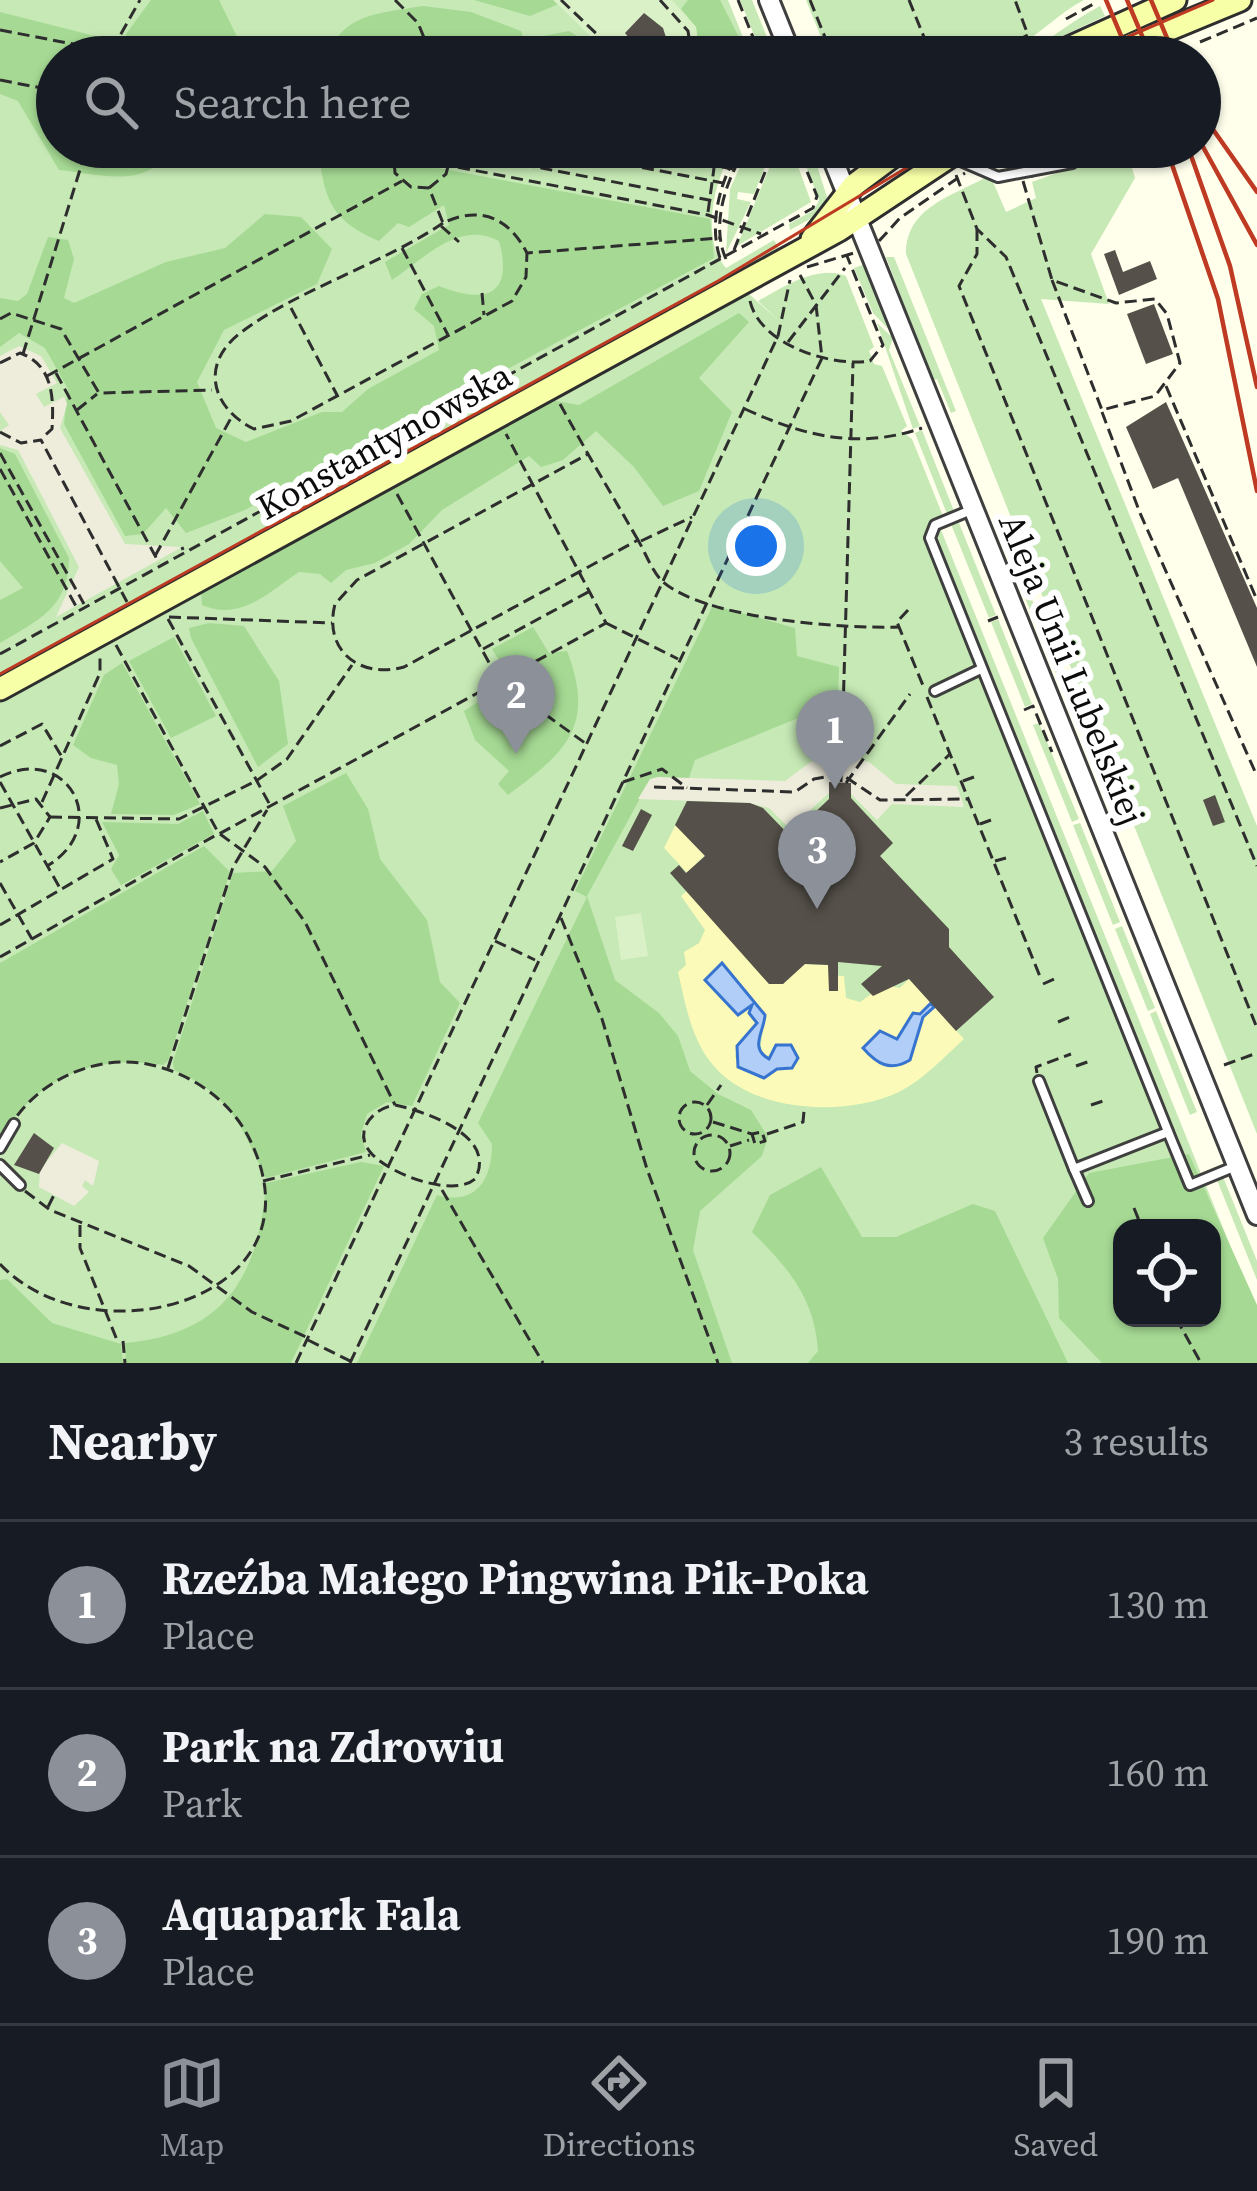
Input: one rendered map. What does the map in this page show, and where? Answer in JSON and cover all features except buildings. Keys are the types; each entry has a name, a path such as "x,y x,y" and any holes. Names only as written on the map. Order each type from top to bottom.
{"main road":[{"path":"1094,36 1175,0"},
{"path":"1151,36 1240,0"},
{"name":"Konstantynowska","path":"799,251 846,193 878,168"},
{"name":"Konstantynowska","path":"0,688 857,220 944,168"}],"street":[{"path":"769,0 784,36"},
{"name":"Aleja Unii Lubelskiej","path":"836,168 1257,1215"}],"lane":[{"path":"982,168 998,177 1048,168"},
{"path":"1025,173 1032,168"},
{"path":"972,509 934,525 930,538 1168,1132 1190,1185 1237,1166"},
{"path":"935,691 982,668"},
{"path":"1039,1081 1088,1201"},
{"path":"0,1148 14,1124"},
{"path":"1074,1169 1168,1132"},
{"path":"0,1165 20,1185"}],"path":[{"path":"120,36 140,0"},
{"path":"395,0 418,23 423,36"},
{"path":"561,0 599,36"},
{"path":"660,0 689,36"},
{"path":"738,0 752,36"},
{"path":"810,0 825,36"},
{"path":"909,0 924,36"},
{"path":"1015,0 1026,36"},
{"path":"1066,19 1097,2"},
{"path":"1214,36 1257,18"},
{"path":"0,30 36,37"},
{"path":"0,80 36,87"},
{"path":"23,354 81,168"},
{"path":"397,168 402,181"},
{"path":"429,188 448,168"},
{"path":"461,168 708,215 761,234"},
{"path":"548,168 719,202"},
{"path":"645,168 723,183"},
{"path":"708,215 715,168"},
{"path":"725,168 730,169"},
{"path":"734,250 767,168"},
{"path":"0,654 815,206 817,196 806,168"},
{"path":"881,240 951,168"},
{"path":"723,258 719,202 730,169"},
{"path":"719,218 730,169"},
{"path":"1025,173 1052,280 1140,513 1257,776"},
{"path":"47,376 402,181 429,188"},
{"path":"429,188 441,224 459,242"},
{"path":"959,193 977,229 1006,257 1257,866"},
{"path":"463,215 495,217 517,234 526,253 519,293 484,318 268,430 232,417 214,390 218,360 227,346 239,334 401,247 463,215"},
{"path":"977,229 976,254 959,286 1257,1028"},
{"path":"526,253 718,238"},
{"path":"401,247 449,337"},
{"path":"782,279 859,250"},
{"path":"750,301 788,342 822,358 870,361 883,345 847,256"},
{"path":"788,342 845,268"},
{"path":"20,1185 47,1208 189,1266 232,1290 251,1312 351,1362 822,358 816,305 800,275"},
{"path":"296,1363 778,336 790,280"},
{"path":"1052,280 1116,302 1155,299 1179,346 1180,363 1147,400 1102,410"},
{"path":"482,292 484,318"},
{"path":"290,307 338,396"},
{"path":"0,319 11,313 62,329 99,393"},
{"path":"0,363 23,354 38,359 47,376 52,429 40,440 21,443 0,432"},
{"path":"854,363 843,782 910,694"},
{"path":"56,372 159,563"},
{"path":"1165,384 1257,600"},
{"path":"76,410 99,393 214,390"},
{"path":"560,403 662,581 707,601 800,625 899,628"},
{"path":"743,408 789,429 851,440 922,428"},
{"path":"155,556 232,417"},
{"path":"505,432 606,622 680,660"},
{"path":"40,440 130,609"},
{"path":"0,452 84,604"},
{"path":"588,454 344,590 332,623 337,643 353,663 372,671 404,667 580,571 694,516"},
{"path":"0,469 77,608"},
{"path":"396,492 499,681 586,744"},
{"path":"482,650 590,591"},
{"path":"908,610 899,628 1042,982 1054,980"},
{"path":"270,806 167,617 332,623"},
{"path":"988,621 998,617"},
{"path":"0,957 606,622"},
{"path":"116,645 219,833 265,867 305,922 395,1105"},
{"path":"910,654 917,651"},
{"path":"42,802 100,674 100,654"},
{"path":"50,817 174,820 256,781 287,759 353,663"},
{"path":"1024,710 1033,706 1052,752"},
{"path":"0,746 42,724 62,757"},
{"path":"944,739 955,734"},
{"path":"905,798 950,754"},
{"path":"47,866 70,848 80,818 73,791 54,774 26,768 0,779 11,802 47,866 62,891"},
{"path":"621,783 662,769 687,788"},
{"path":"654,788 795,792 814,779 841,774 850,775 875,798 968,799"},
{"path":"962,782 974,777"},
{"path":"0,808 11,802 42,802"},
{"path":"42,802 50,817"},
{"path":"167,1070 242,852 270,806"},
{"path":"0,862 34,843 50,817"},
{"path":"0,925 115,856 95,818"},
{"path":"979,825 991,820"},
{"path":"994,862 1006,858"},
{"path":"0,884 32,940"},
{"path":"561,916 602,1018 647,1169 718,1363"},
{"path":"494,940 539,961"},
{"path":"1058,1022 1072,1016"},
{"path":"1224,1065 1257,1053"},
{"path":"1039,1081 1036,1066 1071,1054"},
{"path":"1076,1066 1090,1061"},
{"path":"14,1124 43,1090 80,1071 127,1062 167,1070 225,1105 250,1141 263,1181 262,1226 246,1270"},
{"path":"706,1106 721,1084"},
{"path":"1091,1105 1106,1100"},
{"path":"706,1106 693,1102 680,1115 682,1128 716,1136 728,1147"},
{"path":"395,1105 414,1111 475,1142 480,1170 466,1186 441,1188 372,1154 365,1140 367,1121 377,1110 395,1105"},
{"path":"706,1106 711,1121 694,1155 707,1170 726,1164 728,1147"},
{"path":"728,1147 803,1122 804,1111"},
{"path":"711,1121 760,1144 765,1135"},
{"path":"263,1181 372,1154"},
{"path":"441,1188 543,1363"},
{"path":"47,1208 54,1195"},
{"path":"1134,1208 1138,1219"},
{"path":"80,1223 80,1247 120,1340 125,1363"},
{"path":"0,1264 14,1286"},
{"path":"0,1278 7,1275"},
{"path":"222,1301 232,1290"},
{"path":"1181,1327 1201,1363"},
{"path":"104,1339 131,1340"}],"green space":[{"path":"0,0 728,0 743,36 36,36 36,168 724,168 713,208 718,256 726,268 774,240 779,249 733,276 790,267 749,294 779,321 758,301 812,275 846,276 874,347 869,351 874,364 882,366 907,426 901,431 912,439 943,516 937,520 1219,1219 1113,1219 1113,1327 1221,1327 1221,1223 1257,1312 1257,1363 0,1363"},
{"path":"151,0 219,0 237,36 126,36"},
{"path":"474,0 558,0 561,3 530,16"},
{"path":"553,0 672,0 696,27 697,36 590,36"},
{"path":"688,0 720,0 738,36 697,36 696,27 681,9"},
{"path":"740,0 752,0 767,36 755,36"},
{"path":"806,0 1084,0 1034,36 821,36"},
{"path":"423,6 471,12 521,31 523,36 339,36 353,23"},
{"path":"1100,6 1105,16 1063,36 1052,36"},
{"path":"0,12 95,36 36,36 36,131 18,101 0,94"},
{"path":"58,168 153,168 122,176"},
{"path":"322,168 437,168 710,219 714,258 245,510 186,533 166,508 143,534 125,536 64,424 68,389 45,348 19,333 0,347 0,298 18,301 27,294 48,237 68,240 74,259 64,298 74,303 166,262 225,248 265,214 301,217 332,249 317,284 224,330 197,382 216,428 246,442 322,412 342,412 368,389 439,350 434,326 414,309 422,294 439,286 470,295 492,291 503,273 503,259 499,241 470,235 443,244 392,280 385,262 449,225 444,205 409,227 398,223 379,241 342,218"},
{"path":"740,168 765,168 754,194 738,192 737,199 751,202 726,253 730,189"},
{"path":"769,168 799,168 811,202 737,246"},
{"path":"807,168 818,168 827,197 821,213 790,230 789,224 814,210 819,200"},
{"path":"1071,168 1132,168 1135,178 1091,254 1109,304 1041,299 1257,826 1257,1134 906,254 914,224 934,204 990,175 1006,212 1036,198 1032,182"},
{"path":"886,257 894,257 956,411 951,413 937,379 932,380"},
{"path":"865,264 893,334 873,313 854,268"},
{"path":"739,313 749,322 699,378 732,412 699,491 663,506 634,467 596,431 563,460 541,467 529,456 442,510 409,544 375,563 346,570 331,583 320,574 299,572 241,607 229,610 202,605 201,590 550,400 579,405"},
{"path":"877,323 893,338 889,350 920,426 913,429"},
{"path":"922,430 954,511 947,514 915,433"},
{"path":"0,448 15,454 69,558 68,575 57,601 38,620 0,643 0,600 23,588 0,561"},
{"path":"959,523 996,615 989,618 951,524"},
{"path":"1022,575 1073,701 1068,703 1017,578"},
{"path":"713,605 795,628 797,656 839,667 838,702 695,760 689,778 650,780 587,896 615,980 659,1013 678,1036 690,1071 718,1094 751,1110 768,1137 762,1156 700,1211 693,1250 732,1363 357,1363 437,1195 462,1197 485,1179 492,1144 478,1123 587,897 575,891"},
{"path":"998,619 1032,704 1025,707 991,622"},
{"path":"209,623 244,626 279,681 288,744 258,767 191,638 189,628"},
{"path":"533,627 549,653 567,651 578,699 576,718 560,750 508,795 498,784 509,771 475,740 464,711 511,680 492,649"},
{"path":"174,637 216,716 171,738 129,661"},
{"path":"122,663 200,804 174,815 111,814 119,784 117,765 91,758 73,745 104,675"},
{"path":"1039,723 1079,819 1072,822 1033,725"},
{"path":"346,773 368,809 380,859 427,920 440,982 460,1003 412,1106 387,1102 367,1114 361,1134 366,1152 266,1178 223,1102 174,1070 173,1062 233,873 272,871 296,841 283,806"},
{"path":"203,811 214,834 121,885 111,869 119,855 102,822 178,824"},
{"path":"1080,823 1120,922 1113,925 1073,825"},
{"path":"204,846 230,872 168,1061 163,1065 114,1063 70,1074 32,1099 0,1138 0,963"},
{"path":"641,913 648,956 621,960 615,917"},
{"path":"1122,926 1155,1008 1148,1011 1115,929"},
{"path":"1156,1011 1197,1112 1190,1115 1150,1014"},
{"path":"1189,1154 1218,1219 1113,1219 1113,1327 1221,1327 1221,1225 1257,1305 1257,1363 1102,1363 1059,1318 1058,1279 1043,1238 1089,1173"},
{"path":"361,1162 384,1166 291,1363 126,1363 125,1343 189,1327 231,1294 255,1246 266,1183"},
{"path":"821,1167 862,1237 896,1237 973,1204 995,1211 1068,1363 808,1363 818,1351 805,1300 788,1271 752,1232 770,1195"},
{"path":"1223,1177 1257,1261 1257,1280 1217,1180"},
{"path":"7,1279 52,1323 121,1344 123,1363 0,1363 0,1280"}],"sand":[{"path":"676,824 705,855 696,864 702,870 692,878 664,848"},
{"path":"687,891 769,984 783,984 804,964 828,965 829,975 844,976 846,998 860,1002 884,985 900,988 909,979 964,1039 917,1081 877,1100 798,1106 747,1091 709,1060 693,1029 678,972 686,965 684,952 699,943 705,930 681,896","holes":["722,963 765,1015 760,1051 768,1059 776,1045 791,1045 798,1058 792,1068 752,1074 735,1057 739,1043 757,1023 749,1014 752,1005 738,1015 705,980"]}],"shaded area":[{"path":"19,346 41,356 57,383 36,394 44,407 64,397 67,404 60,428 125,544 182,547 56,617 79,567 18,450 0,445 0,431 9,425 0,412 0,356"},
{"path":"842,754 869,762 896,784 957,786 964,807 892,804 877,820 851,794 829,793 796,823 793,832 769,808 749,803 638,799 650,779 658,777 785,781 816,758"},
{"path":"62,1143 99,1161 93,1186 85,1180 82,1186 89,1192 74,1206 39,1187 40,1170"}],"water":[{"path":"722,963 765,1015 759,1039 763,1055 769,1059 776,1045 791,1045 798,1058 792,1068 777,1069 764,1078 738,1067 737,1046 757,1023 749,1013 752,1005 738,1015 705,980"},
{"path":"931,1003 934,1007 923,1017 910,1060 884,1064 863,1048 880,1031 897,1039 913,1013 920,1014"}],"tram line":[{"path":"1130,36 1213,0"},
{"path":"0,674 718,281 906,168"}],"railway":[{"path":"1106,0 1121,36"},
{"path":"1127,0 1142,36"},
{"path":"1151,0 1166,36"},
{"path":"1221,141 1257,192"},
{"path":"1173,168 1218,299 1257,491"},
{"path":"1195,168 1230,266 1257,387"},
{"path":"1215,168 1257,245"}],"place":[{"name":"Park na Zdrowiu","path":"516,754"},
{"name":"Rzeźba Małego Pingwina Pik-Poka","path":"835,789"},
{"name":"Aquapark Fala","path":"817,909"}]}
